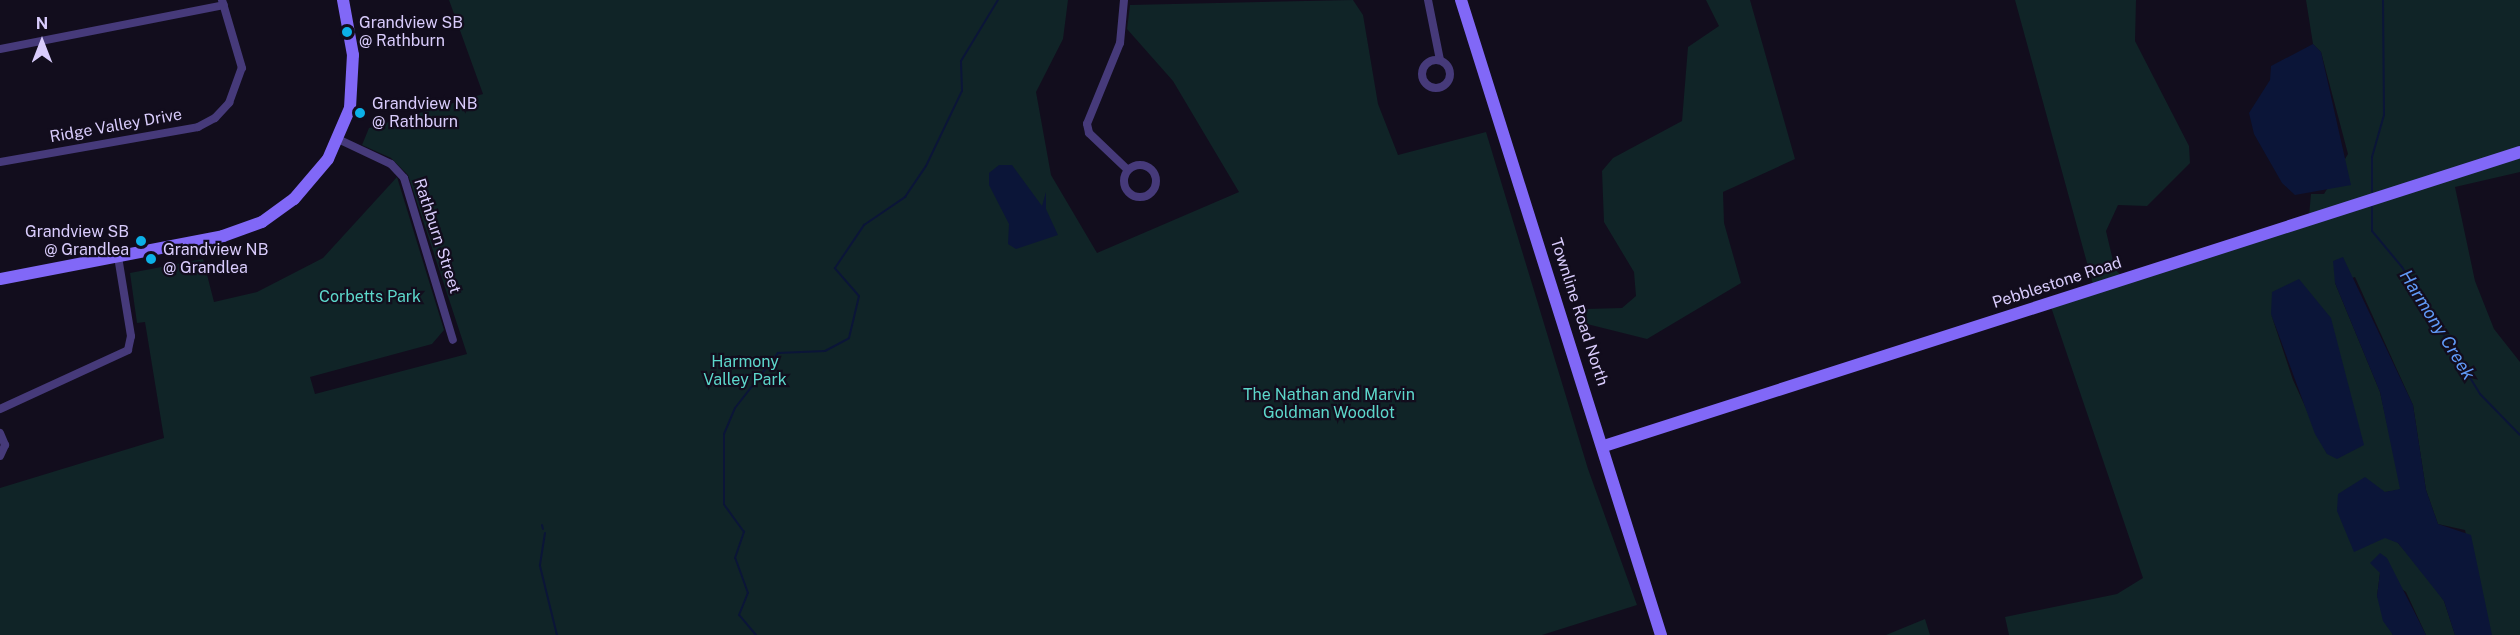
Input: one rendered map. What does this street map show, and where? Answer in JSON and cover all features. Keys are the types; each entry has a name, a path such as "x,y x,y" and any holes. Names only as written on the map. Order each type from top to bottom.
{"street":[{"path":"0,279 223,236 262,222 308,187 340,140 355,80 343,0"},
{"path":"1124,0 1120,43 1087,124 1089,133 1127,169"},
{"path":"1428,0 1440,60"},
{"name":"Townline Road North","path":"1461,0 1604,446 1661,635"},
{"path":"0,49 223,2"},
{"name":"Ridge Valley Drive","path":"0,162 198,127 215,118 229,103 242,68 223,2"},
{"name":"Rathburn Street","path":"340,140 391,164 404,178 453,340"},
{"name":"Pebblestone Road","path":"1604,446 2520,152"},
{"path":"0,409 128,350 131,336 118,257"},
{"path":"0,433 5,446 0,456"}],"green space":[{"path":"449,0 1068,0 1063,39 1036,92 1051,175 1097,253 1239,192 1173,81 1127,29 1130,5 1353,0 1363,15 1378,104 1398,155 1486,132 1588,469 1637,605 1542,635 0,635 0,488 164,438 145,322 137,323 130,273 203,259 214,302 257,292 323,258 397,177 444,330 432,344 310,377 315,394 467,354 408,175 391,158 362,145 369,128 483,94"},
{"path":"1706,0 1750,0 1795,159 1723,192 1724,223 1741,283 1647,339 1587,324 1586,309 1622,308 1636,296 1634,272 1604,222 1602,171 1613,158 1682,121 1688,47 1719,26"},
{"path":"2015,0 2136,0 2135,41 2189,146 2190,163 2147,206 2118,205 2106,231 2115,269 2126,281 2309,216 2311,194 2324,194 2348,154 2321,52 2313,44 2306,0 2520,0 2520,172 2455,187 2475,281 2494,329 2520,362 2520,635 2489,635 2465,530 2438,524 2426,490 2413,405 2355,277 2335,283 2380,392 2400,481 2400,490 2385,492 2387,538 2397,542 2427,576 2444,601 2455,635 2426,635 2406,592 2380,573 2377,596 2393,635 2009,635 2005,617 2117,594 2143,578 2051,307 2095,292","holes":["2271,314 2327,454 2293,380"]},
{"path":"1925,619 1930,635 1886,635"}],"water":[{"path":"2313,44 2321,52 2351,185 2295,195 2282,183 2254,134 2249,113 2270,80 2271,66"},
{"path":"999,165 1012,165 1042,206 1046,192 1046,209 1058,235 1016,249 1008,244 1009,224 989,185 989,173"},
{"path":"2343,257 2413,405 2426,490 2438,524 2471,535 2492,635 2455,635 2444,601 2398,543 2385,538 2354,552 2337,511 2338,494 2365,477 2385,492 2400,489 2380,392 2335,283 2333,261"},
{"path":"2299,279 2331,318 2364,445 2337,459 2327,454 2315,434 2271,314 2272,292"},
{"path":"2380,553 2387,558 2426,635 2393,635 2383,621 2377,596 2380,573 2370,563"}],"waterway":[{"path":"756,635 739,615 748,593 735,558 744,532 724,504 724,434 735,408 778,353 825,351 849,338 859,296 835,268 864,225 905,197 926,166 962,91 961,61 998,0"},
{"name":"Harmony Creek","path":"2372,192 2372,157 2384,115 2383,0"},
{"name":"Harmony Creek","path":"2372,207 2372,231 2402,267 2480,394 2520,435"},
{"path":"542,525 543,529"},
{"path":"545,533 540,566 557,635"}],"place":[{"name":"Grandview SB @ Rathburn","path":"347,32"},
{"name":"Grandview NB @ Rathburn","path":"360,113"},
{"name":"Grandview SB @ Grandlea","path":"141,241"},
{"name":"Grandview NB @ Grandlea","path":"151,259"}],"park label":[{"name":"Corbetts Park","path":"370,297"},
{"name":"Harmony Valley Park","path":"745,371"},
{"name":"The Nathan and Marvin Goldman Woodlot","path":"1329,404"}]}
